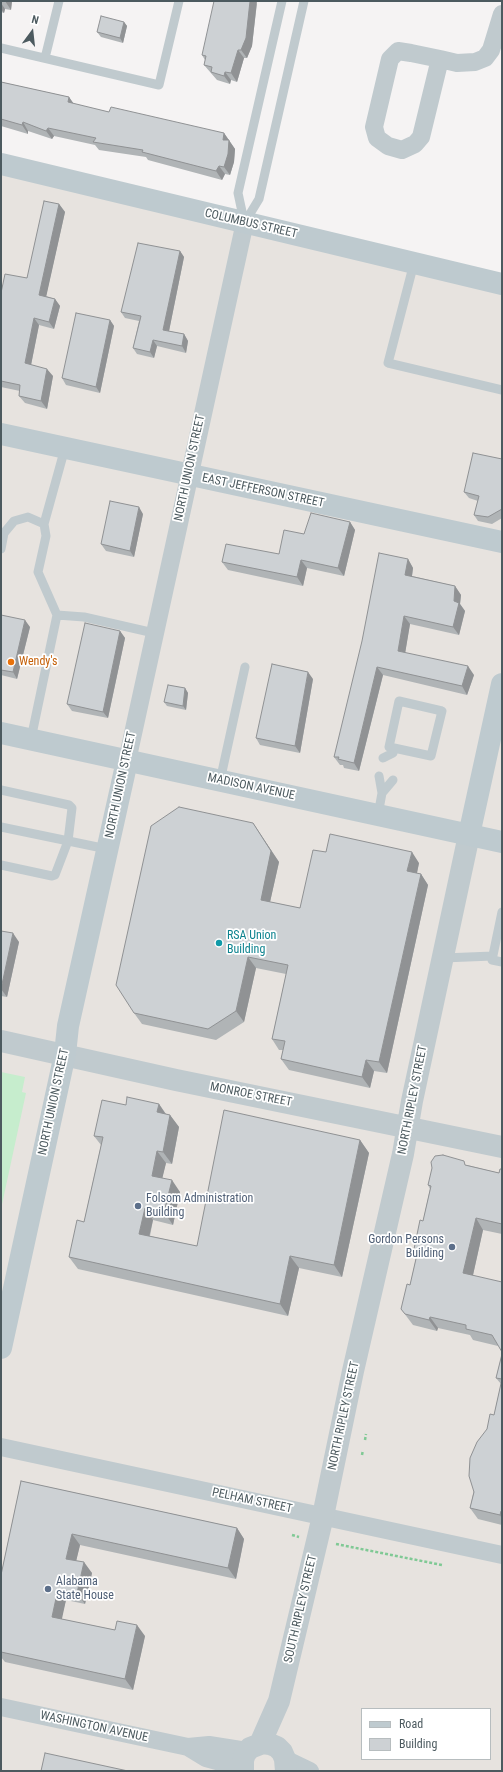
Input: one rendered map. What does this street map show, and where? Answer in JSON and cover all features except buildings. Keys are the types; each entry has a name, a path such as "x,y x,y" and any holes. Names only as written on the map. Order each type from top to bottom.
{"main road":[{"name":"COLUMBUS STREET","path":"1,164 502,284"},
{"name":"EAST JEFFERSON STREET","path":"1,434 502,542"},
{"name":"NORTH RIPLEY STREET","path":"469,835 502,684"},
{"name":"MADISON AVENUE","path":"1,733 502,842"},
{"name":"NORTH UNION STREET","path":"1,1348 65,1054 68,1026 127,761"}],"street":[{"path":"440,59 421,137 415,144 402,150 388,146 377,138 374,127 390,59 398,51 440,59 457,63 475,62 485,58 491,50 502,14"},
{"name":"NORTH UNION STREET","path":"127,761 188,475 245,222"},
{"name":"NORTH RIPLEY STREET","path":"323,1516 469,835"},
{"name":"MONROE STREET","path":"1,1040 176,1080 407,1128 502,1146"},
{"name":"PELHAM STREET","path":"1,1446 502,1555"},
{"name":"SOUTH RIPLEY STREET","path":"263,1759 279,1701 323,1516"},
{"name":"WASHINGTON AVENUE","path":"1,1707 188,1747 209,1745 310,1771"}],"lane":[{"path":"45,58 59,1"},
{"path":"1,48 159,85 179,1"},
{"path":"245,222 238,193 282,1"},
{"path":"245,222 259,199 304,1"},
{"path":"414,263 388,363 502,390"},
{"path":"31,739 57,615 38,572 46,536 44,524 65,448"},
{"path":"1,549 4,533 14,521 28,517 44,524"},
{"path":"57,615 84,617 154,633"},
{"path":"220,781 245,667"},
{"path":"383,758 395,754 432,756 442,711 399,701 389,747 395,754"},
{"path":"378,815 382,793 379,776"},
{"path":"382,793 393,780"},
{"path":"1,790 69,804 72,808 68,841 55,875 52,876 1,865"},
{"path":"1,827 107,849"},
{"path":"502,912 492,960 502,962"},
{"path":"443,958 493,956"}],"path":[{"path":"365,1440 366,1434"},
{"path":"362,1455 363,1450"},
{"path":"331,1543 442,1565"}],"shaded area":[{"path":"1,174 502,293 502,1771 1,1771"}],"green space":[{"path":"1,1072 25,1077 22,1092 26,1093 1,1209"}],"place":[{"name":"Wendy's","path":"11,662"},
{"name":"RSA Union Building","path":"219,943"},
{"name":"Folsom Administration Building","path":"138,1206"},
{"name":"Gordon Persons Building","path":"452,1247"},
{"name":"Alabama State House","path":"48,1589"}]}
